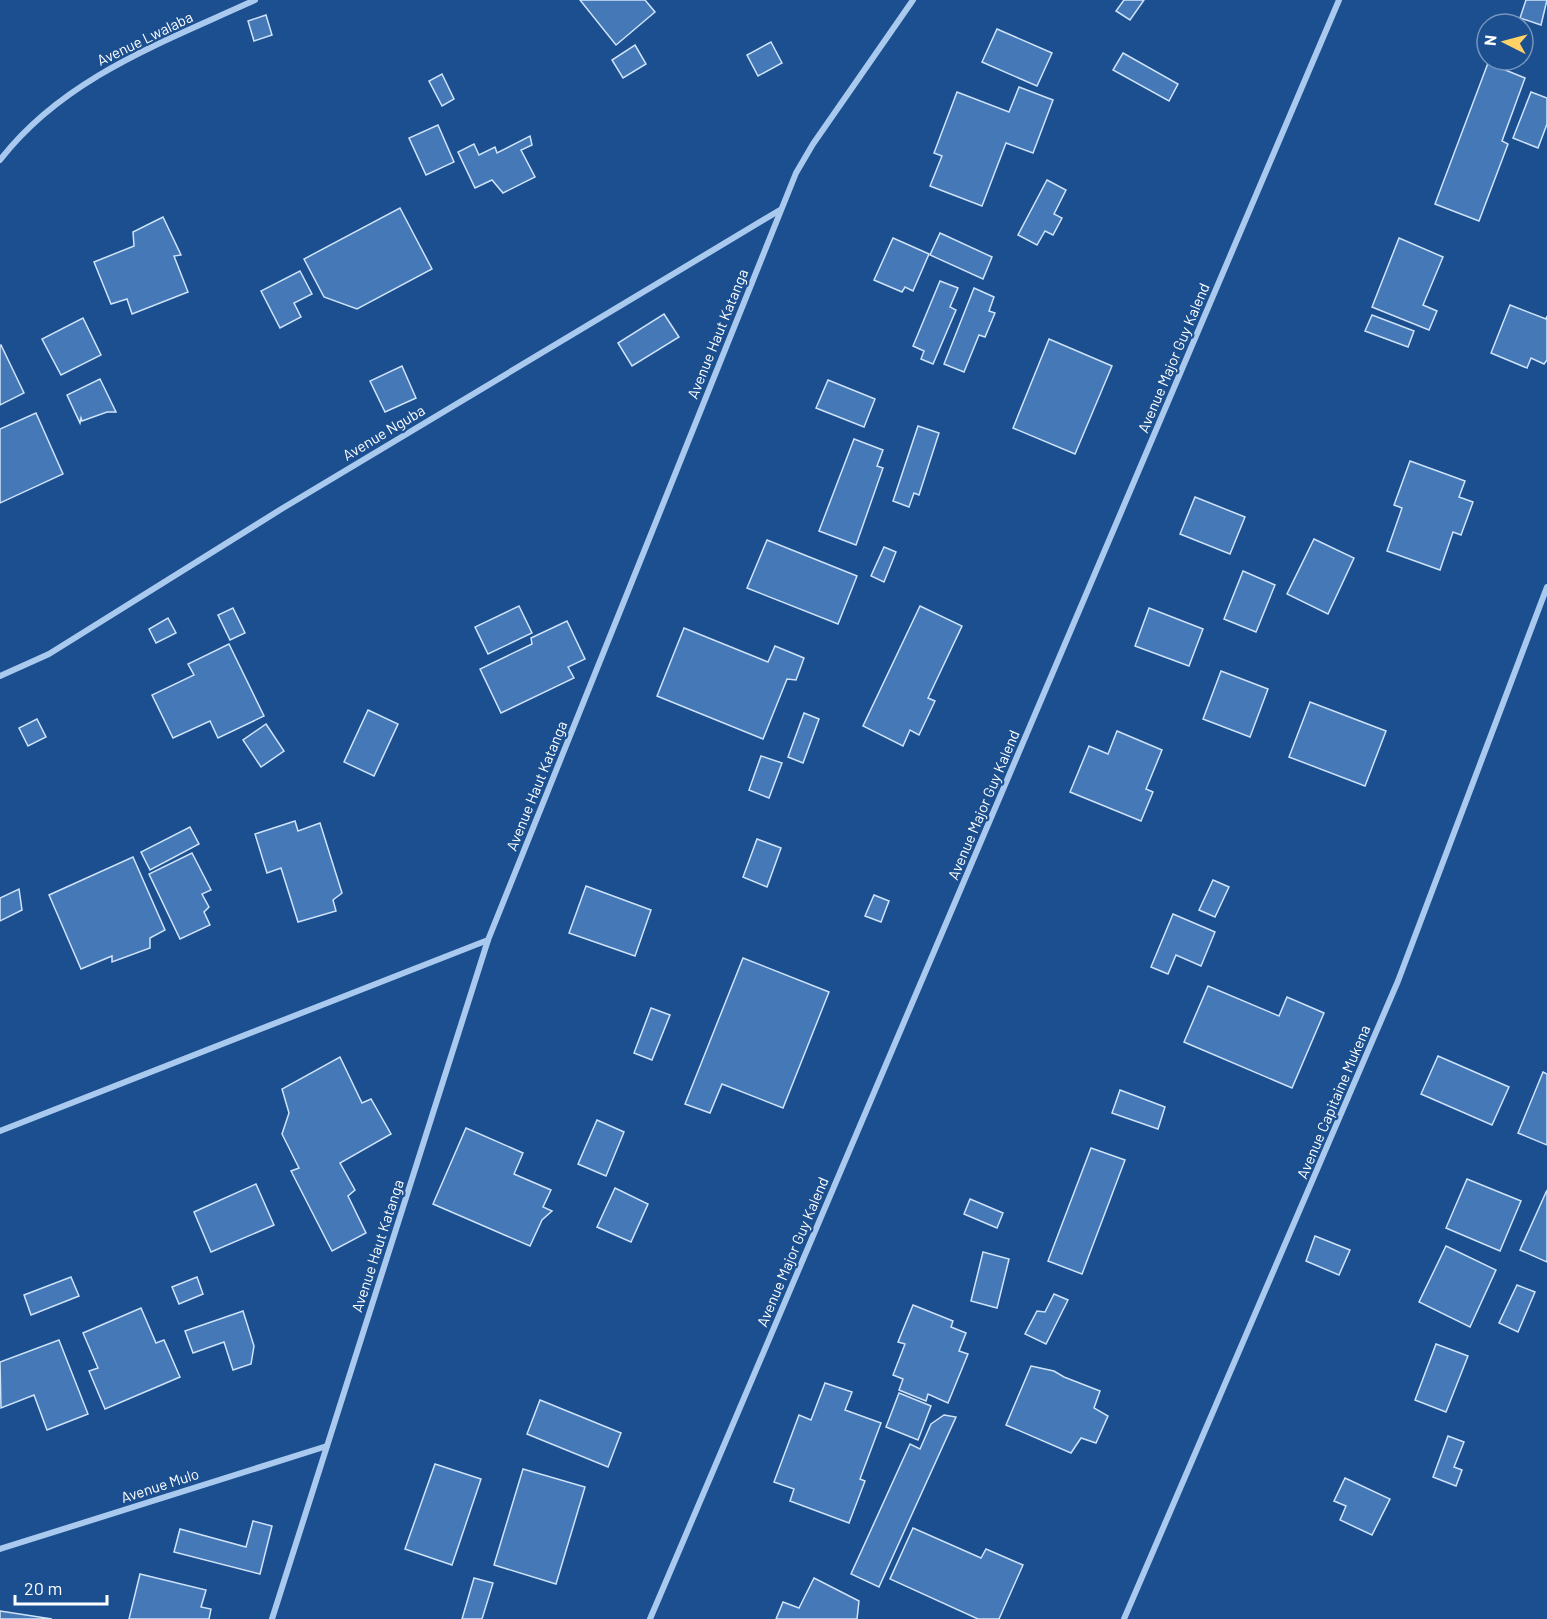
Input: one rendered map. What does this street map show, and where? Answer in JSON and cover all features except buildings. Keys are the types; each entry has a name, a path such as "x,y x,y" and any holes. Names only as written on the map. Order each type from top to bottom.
{"street":[{"name":"Avenue Lwalaba","path":"0,160 18,138 41,117 93,77 255,0"},
{"name":"Avenue Haut Katanga","path":"272,1619 488,940 796,173 813,144 913,0"},
{"name":"Avenue Major Guy Kalend","path":"650,1619 1339,0"},
{"name":"Avenue Nguba","path":"0,676 49,654 283,508 780,210"},
{"name":"Avenue Capitaine Mukena","path":"1124,1619 1398,981 1547,587"},
{"path":"0,1131 488,940"},
{"name":"Avenue Mulo","path":"0,1550 327,1446"}]}
